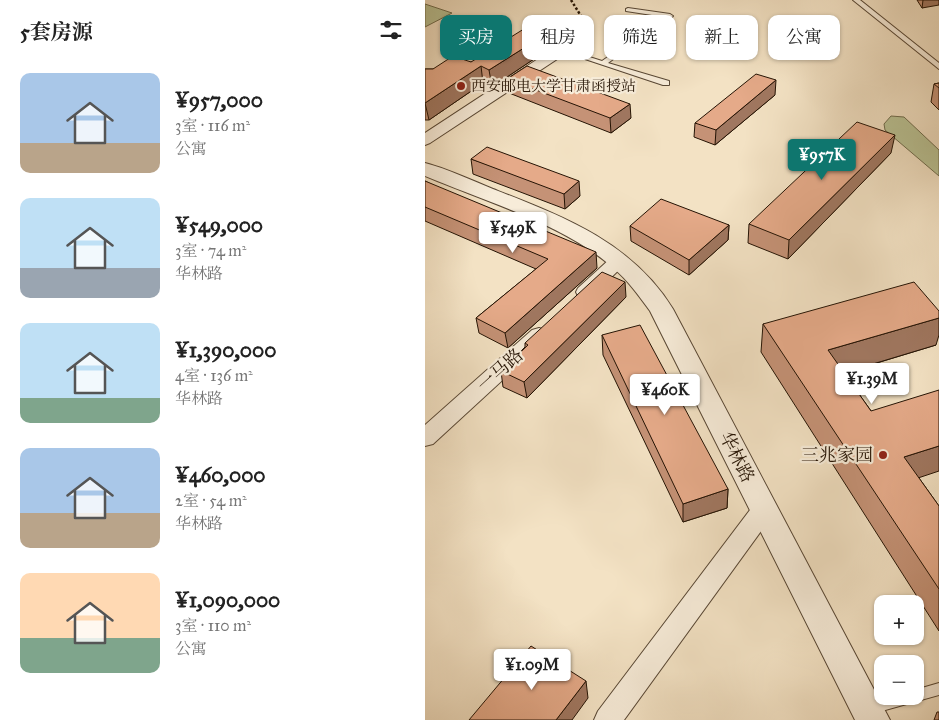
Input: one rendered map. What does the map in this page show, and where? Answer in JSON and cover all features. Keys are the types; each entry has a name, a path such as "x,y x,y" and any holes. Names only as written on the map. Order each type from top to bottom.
{"street":[{"path":"425,140 546,60"},
{"name":"华林路","path":"425,169 540,217 607,251 632,274 661,309 870,715"},
{"path":"575,302 618,261"},
{"name":"一马路","path":"425,438 553,322"},
{"path":"608,720 764,509"}],"lane":[{"path":"856,0 900,34 939,68"},
{"path":"603,63 630,44 651,36 671,16 628,10"},
{"path":"593,60 666,83"},
{"path":"924,694 939,690"},
{"path":"870,715 894,705"}],"path":[{"path":"571,0 580,15"}],"green space":[{"path":"425,4 452,13 440,15 440,19 425,27"},
{"path":"891,116 904,117 939,150 939,176 885,130 884,124"}],"building":[{"path":"522,30 522,49 512,56 512,36"},
{"path":"447,60 471,62 474,60 505,60 489,70 481,66 425,103 425,69 433,69"},
{"path":"527,66 630,104 610,118 507,79"},
{"path":"756,74 776,80 716,130 695,123"},
{"path":"857,122 895,135 789,240 749,224"},
{"path":"487,147 579,181 564,194 471,159"},
{"path":"425,181 596,252 505,333 476,318 548,259 425,207"},
{"path":"661,199 729,225 689,260 630,226"},
{"path":"602,272 625,282 524,382 501,371 528,345 525,343"},
{"path":"914,282 939,311 939,318 828,350 871,411 939,390 939,446 904,457 939,506 939,589 763,324"},
{"path":"640,325 728,489 683,504 602,335"},
{"path":"531,646 586,681 556,720 469,720"}],"place":[{"name":"西安邮电大学甘肃函授站","path":"461,86"},
{"name":"三兆家园","path":"883,455"}]}
